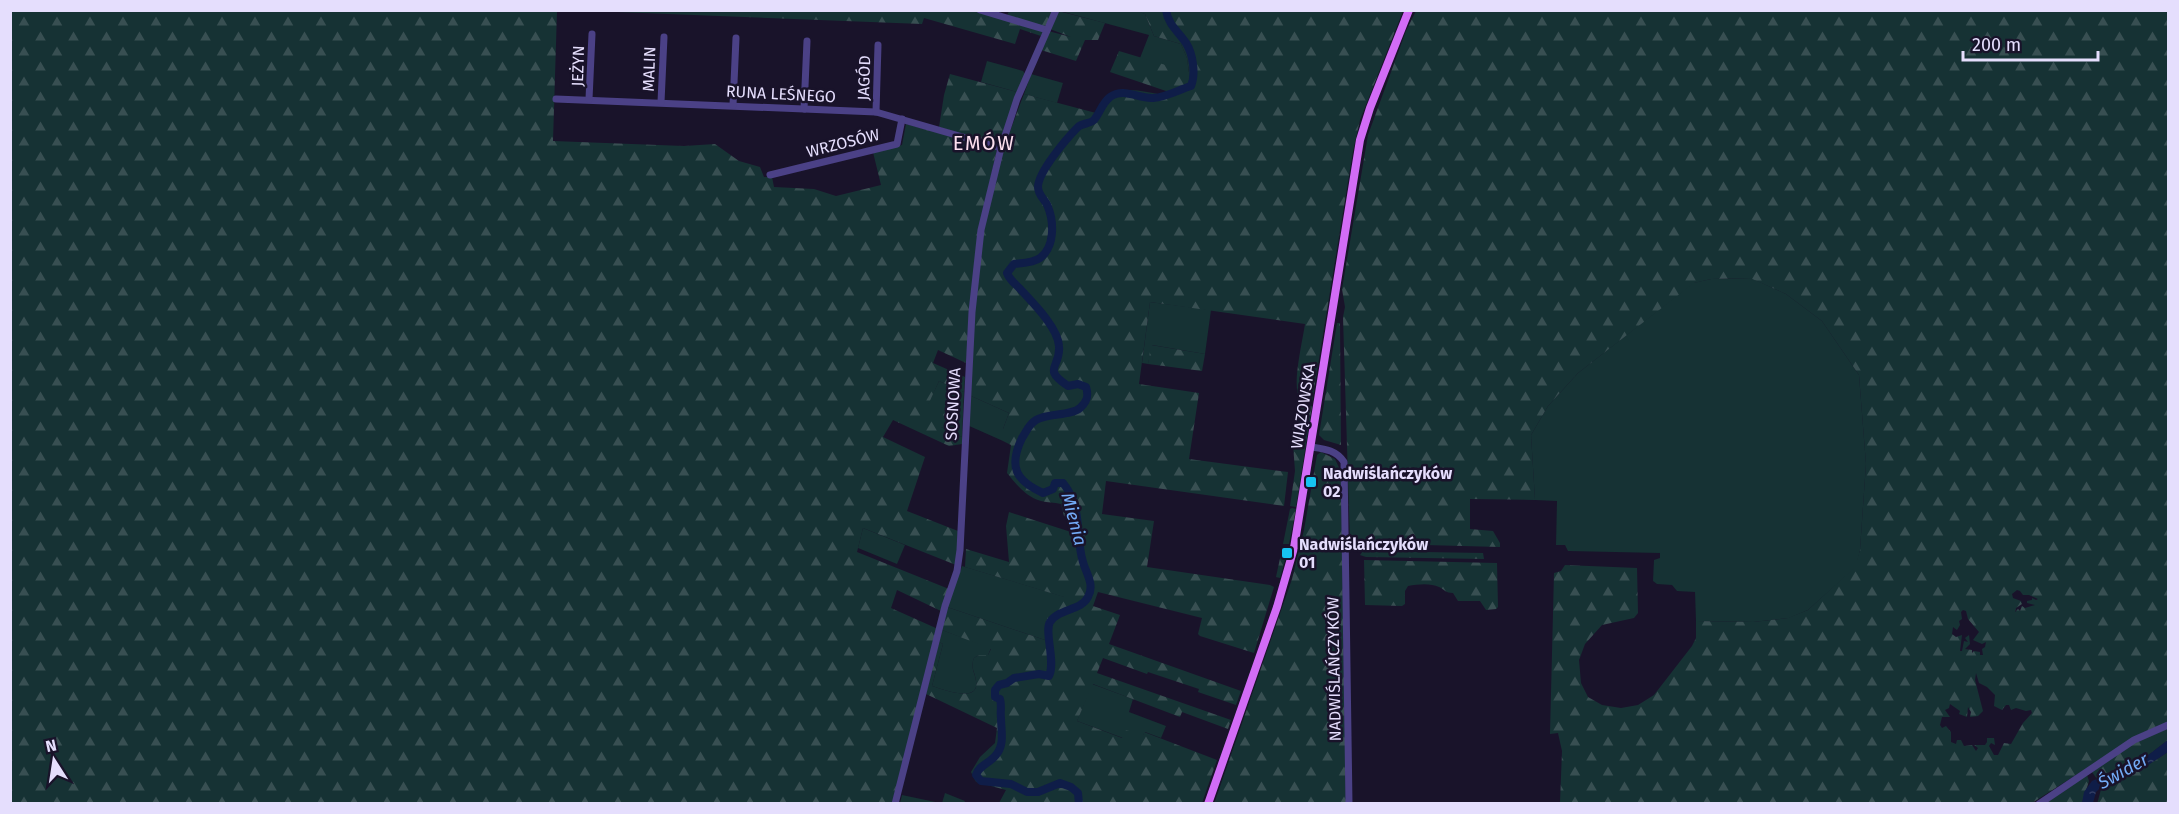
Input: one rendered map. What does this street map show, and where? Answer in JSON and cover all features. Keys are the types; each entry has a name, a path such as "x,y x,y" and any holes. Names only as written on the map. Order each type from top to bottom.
{"main road":[{"name":"WIĄZOWSKA","path":"1208,804 1292,556 1360,140 1370,108 1410,10"}],"street":[{"path":"980,10 1047,30"},
{"name":"SOSNOWA","path":"895,804 945,606 957,571 972,312 981,230 1001,148 1017,99 1056,10"},
{"name":"JEŻYN","path":"589,99 592,34"},
{"name":"MALIN","path":"662,102 664,37"},
{"path":"733,105 736,38"},
{"path":"804,109 807,42"},
{"name":"JAGÓD","path":"876,112 878,45"},
{"name":"RUNA LEŚNEGO","path":"556,99 876,112 1001,148"},
{"name":"WRZOSÓW","path":"770,175 897,144 902,119"},
{"name":"NADWIŚLAŃCZYKÓW","path":"1311,447 1332,451 1344,462 1348,804"},
{"path":"2039,804 2134,740 2169,725"}],"green space":[{"path":"976,10 1044,30 1041,36 1020,29 1015,44 924,18 922,24 592,11"},
{"path":"10,11 557,11 553,141 684,146 715,144 739,161 760,167 764,177 772,177 774,187 814,189 836,196 881,185 873,152 902,145 906,124 997,149 979,229 966,363 938,350 933,363 965,377 964,392 939,381 928,405 946,414 941,427 962,437 962,444 949,446 893,420 883,437 925,457 907,511 958,531 956,565 863,528 857,552 949,589 941,611 897,590 891,608 938,629 892,803 11,803"},
{"path":"1009,11 1053,11 1045,27 1007,16"},
{"path":"1058,11 1105,23 1098,40 1085,40 1076,61 1041,50 1048,31 1071,37 1050,29"},
{"path":"1060,11 1138,11 1145,14 1154,36 1181,44 1187,58 1189,73 1140,58 1149,35"},
{"path":"1136,11 1403,11 1360,120 1312,402 1300,398 1297,391 1297,372 1305,324 1150,302 1139,384 1199,393 1189,459 1288,472 1284,506 1106,481 1102,514 1154,521 1147,567 1274,587 1254,653 1200,636 1198,634 1202,618 1098,592 1093,606 1120,615 1109,644 1241,691 1236,705 1198,692 1199,689 1103,658 1097,673 1231,720 1228,729 1182,712 1180,717 1093,684 1077,721 1122,738 1126,730 1143,735 1144,732 1217,760 1202,803 999,803 1006,790 976,782 971,772 980,757 995,743 997,728 926,694 939,642 943,644 932,686 951,692 966,693 976,688 974,658 979,655 988,655 991,649 942,630 947,607 1045,640 1045,625 1050,611 1064,597 965,567 966,549 1009,562 1006,526 1009,512 1074,533 1075,521 1064,516 1061,504 1036,499 1026,493 1007,473 1011,445 1003,441 1003,429 1009,413 969,395 975,291 983,230 1000,161 1024,94 1096,113 1103,100 1116,92 1132,90 1164,95 1169,92 1110,72 1119,51 1189,72 1187,58 1181,44 1154,36 1145,14"},
{"path":"1416,11 2168,11 2168,723 2142,733 2032,803 1560,803 1562,751 1558,733 1550,734 1554,573 1561,571 1565,565 1637,568 1638,613 1634,618 1602,625 1585,644 1579,660 1581,683 1588,697 1602,705 1621,708 1638,705 1654,695 1692,646 1696,638 1696,621 1753,622 1788,618 1808,610 1855,567 1860,550 1866,464 1859,375 1822,321 1786,294 1750,278 1711,279 1694,283 1578,373 1548,406 1531,435 1535,500 1470,499 1470,529 1493,531 1500,547 1350,543 1343,317 1345,307 1342,289 1368,135 1406,31","holes":["2017,590 2023,595 2038,599 2032,598 2027,601 2035,605 2025,608 2022,606 2020,611 2018,609 2015,612 2016,608 2022,604 2021,601 2013,598 2012,594","1966,611 1968,619 1979,632 1973,640 1982,644 1986,642 1982,649 1983,655 1980,655 1980,652 1972,653 1972,650 1965,649 1970,644 1969,635 1965,638 1968,642 1964,641 1962,651 1960,651 1962,635 1956,637 1952,634 1953,627 1957,630 1960,625 1961,612","1976,673 1979,683 1995,695 1994,706 2002,710 2009,705 2011,710 2016,708 2031,710 2032,713 2023,723 2011,744 2004,743 1998,755 1994,755 1989,746 1991,743 1995,745 1994,738 1987,738 1985,745 1974,745 1978,748 1976,751 1972,745 1964,746 1961,740 1957,740 1956,744 1951,742 1951,732 1946,726 1942,728 1940,725 1942,717 1950,717 1945,710 1950,704 1960,711 1959,714 1967,717 1968,707 1971,712 1970,717 1978,716 1983,711 1975,680"]},
{"path":"987,61 1023,71 1025,74 1017,92 981,82"},
{"path":"950,74 1017,92 999,144 939,127"},
{"path":"1031,74 1063,83 1057,103 1024,94"},
{"path":"1751,278 1786,294 1822,321 1859,375 1866,464 1860,550 1856,567 1808,610 1789,618 1753,622 1696,621 1695,592 1677,591 1672,585 1657,584 1653,581 1654,560 1660,558 1660,553 1568,551 1565,545 1556,545 1557,501 1535,500 1531,435 1548,406 1578,373 1693,283 1711,279"},
{"path":"1150,302 1211,310 1205,354 1152,345 1148,364 1142,363"},
{"path":"1337,323 1340,323 1341,445 1324,440 1319,435"},
{"path":"1151,345 1205,354 1202,371 1148,364"},
{"path":"939,381 964,392 962,437 941,427 927,406"},
{"path":"969,395 1009,413 1003,429 1003,441 967,425"},
{"path":"1312,406 1296,507 1290,506 1295,471 1292,431 1300,407"},
{"path":"1321,452 1335,459 1341,472 1346,803 1214,804 1292,579 1304,530 1317,455"},
{"path":"1290,509 1296,509 1289,544 1283,544"},
{"path":"863,528 905,545 897,564 858,548"},
{"path":"1282,549 1288,549 1280,578 1276,577"},
{"path":"1363,551 1483,553 1484,559 1366,557 1360,555"},
{"path":"1364,560 1497,563 1498,607 1486,610 1480,601 1458,601 1453,593 1424,584 1408,586 1405,591 1405,604 1402,606 1365,605"},
{"path":"962,566 1065,597 1045,625 1045,640 947,607"},
{"path":"942,630 991,648 988,655 979,655 974,658 976,688 972,692 951,692 932,686 943,644 939,642"},
{"path":"1092,684 1133,699 1129,712 1166,726 1161,738 1145,732 1143,735 1123,738 1077,721"},
{"path":"2168,728 2168,740 2147,756 2124,764 2097,779 2092,772 2128,746"},
{"path":"2168,752 2168,803 2097,804 2102,786 2137,768 2145,767"},
{"path":"2087,775 2089,781 2082,803 2045,804"},
{"path":"945,793 965,801 964,803 942,803"},
{"path":"902,795 940,803 900,803"}],"water":[{"name":"Świder","path":"2168,740 2168,752 2145,767 2137,768 2102,786 2096,792 2093,803 2082,803 2084,792 2092,781 2128,762 2147,756"}],"waterway":[{"name":"Mienia","path":"1079,804 1078,793 1071,787 1060,783 1038,792 1027,792 1011,784 981,781 976,775 979,769 996,755 1001,746 1001,704 1000,699 995,697 995,690 999,685 1014,678 1039,674 1049,676 1051,670 1048,632 1050,622 1059,614 1085,602 1091,588 1081,555 1076,510 1068,490 1063,483 1055,483 1053,489 1043,493 1026,483 1017,472 1015,465 1018,448 1031,424 1047,416 1076,411 1086,401 1087,390 1086,387 1078,384 1068,386 1055,375 1054,368 1059,353 1058,339 1045,317 1007,273 1014,264 1031,262 1040,258 1048,248 1052,234 1051,220 1047,204 1038,190 1039,181 1054,156 1078,127 1094,120 1105,102 1115,94 1126,93 1153,98 1191,86 1193,64 1190,53 1186,43 1171,24 1166,10"}],"place":[{"name":"Nadwiślańczyków 02","path":"1311,482"},
{"name":"Nadwiślańczyków 01","path":"1287,553"}],"district":[{"name":"EMÓW","path":"984,143"}]}
